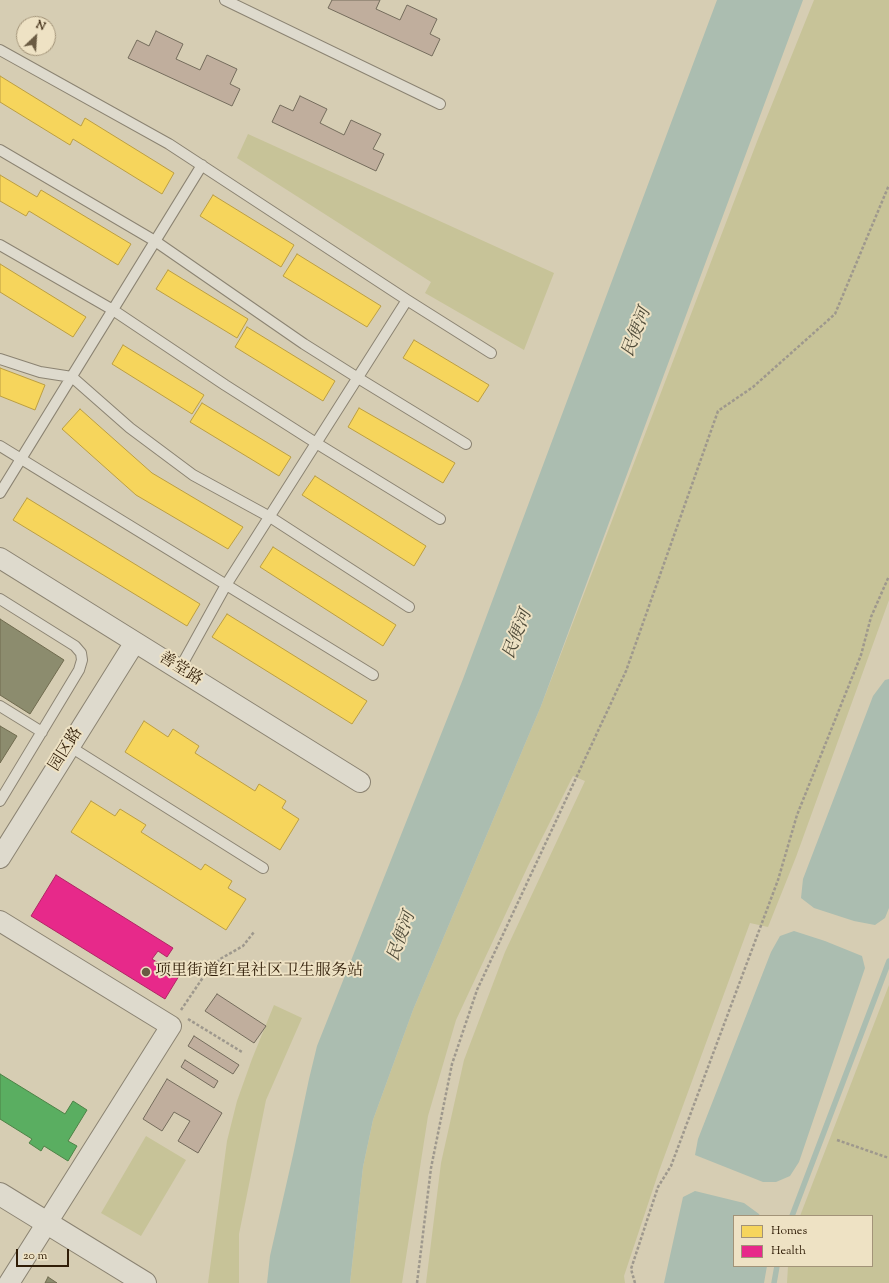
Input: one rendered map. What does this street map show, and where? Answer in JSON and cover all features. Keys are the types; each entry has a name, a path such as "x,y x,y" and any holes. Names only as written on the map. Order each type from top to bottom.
{"street":[{"name":"善堂路","path":"0,558 360,782"},
{"name":"园区路","path":"0,858 135,642"},
{"path":"0,921 175,1019 9,1283"},
{"path":"0,1194 145,1283"}],"lane":[{"path":"225,0 440,104"},
{"path":"0,50 169,144 407,300 491,353"},
{"path":"0,150 155,241 304,344 466,444"},
{"path":"0,493 202,165"},
{"path":"0,246 113,310 225,385 440,519"},
{"path":"179,670 226,585 407,300"},
{"path":"0,359 40,372 72,377 130,428 192,475 270,517 409,607"},
{"path":"0,446 373,675"},
{"path":"0,599 75,646 81,653 82,660 79,670 0,801"},
{"path":"0,706 42,732"},
{"path":"70,746 263,868"}],"path":[{"path":"417,1283 431,1168 452,1064 475,997 626,671 718,411 753,387 835,314 889,185"},
{"path":"635,1283 631,1269 658,1187 671,1166 778,880 797,815 861,655 872,617 889,576"},
{"path":"242,1052 175,1019 206,973 220,959 243,946 254,932"},
{"path":"837,1140 889,1158"}],"shaded area":[{"path":"814,0 889,0 889,600 796,857 768,927 750,923 659,1171 624,1276 625,1283 426,1283 441,1163 464,1060 505,952 585,781 573,776 528,866 456,1020 428,1116 402,1283 350,1283 363,1167 373,1120 413,1010 541,706 758,139"},
{"path":"248,134 554,273 524,350 425,293 431,282 237,158"},
{"path":"889,985 889,1283 787,1283 788,1267 873,1267 873,1215 800,1215"},
{"path":"274,1005 302,1018 266,1100 239,1234 239,1283 208,1283 227,1141 237,1101"},
{"path":"146,1136 186,1160 141,1236 101,1213"}],"water":[{"name":"民便河","path":"717,0 803,0 541,706 413,1010 373,1120 363,1167 350,1283 267,1283 270,1256 317,1046 463,679"},
{"path":"889,679 889,908 885,918 875,925 854,921 814,908 801,898 803,879 873,696 885,680"},
{"path":"794,931 825,941 862,956 865,968 799,1162 790,1176 776,1182 763,1182 695,1155 698,1139 771,952 780,936"},
{"path":"695,1191 744,1203 759,1214 733,1215 733,1267 767,1267 764,1283 664,1283 683,1197"}],"building: Homes":[{"path":"0,76 81,126 85,118 174,173 162,194 73,139 70,145 0,102"},
{"path":"0,175 37,197 41,190 131,244 118,265 29,211 26,216 0,201"},
{"path":"213,195 294,245 281,267 200,216"},
{"path":"297,254 381,306 367,327 283,276"},
{"path":"0,264 86,317 73,337 0,292"},
{"path":"168,270 248,319 237,338 156,289"},
{"path":"247,327 335,381 323,401 235,347"},
{"path":"414,340 489,385 478,402 403,358"},
{"path":"123,345 204,395 192,414 112,364"},
{"path":"0,368 45,385 35,410 0,396"},
{"path":"202,403 291,457 279,476 190,422"},
{"path":"359,408 455,463 443,483 348,427"},
{"path":"80,409 152,473 243,527 228,549 136,495 62,429"},
{"path":"315,476 426,546 414,566 302,495"},
{"path":"27,498 200,604 187,626 13,520"},
{"path":"273,547 396,625 383,646 260,567"},
{"path":"227,614 367,701 352,724 212,637"},
{"path":"144,721 168,737 173,729 199,746 195,753 255,791 259,784 286,801 282,808 299,819 280,850 125,752"},
{"path":"91,801 115,816 120,809 146,825 141,832 201,870 205,864 232,881 228,888 246,899 226,930 71,832"}],"building: Health":[{"path":"56,875 173,948 167,957 158,951 152,959 179,976 165,999 31,916"}],"building: Public":[{"path":"0,1074 65,1114 73,1101 87,1110 68,1141 77,1146 68,1161 44,1146 41,1151 29,1143 32,1139 0,1119"}],"building: Industry":[{"path":"0,619 64,660 30,714 0,695"},
{"path":"0,726 17,736 0,763"},
{"path":"48,1277 57,1283 45,1283"}],"building: Other":[{"path":"332,0 380,0 376,9 400,20 407,5 437,19 430,34 440,39 432,56 328,8"},
{"path":"156,31 183,44 176,59 200,70 207,55 237,69 230,84 240,89 232,106 128,58 137,40 149,46"},
{"path":"300,96 327,109 320,123 344,135 351,120 381,134 373,149 384,154 376,171 272,122 280,105 293,111"},
{"path":"217,994 266,1026 254,1043 205,1011"},
{"path":"194,1036 239,1065 233,1074 188,1046"},
{"path":"185,1060 218,1081 214,1088 181,1067"},
{"path":"167,1079 222,1113 198,1153 178,1141 190,1121 174,1112 162,1131 143,1119"}],"waterway":[{"path":"792,1215 889,961"},
{"path":"774,1283 777,1267"}],"place":[{"name":"项里街道红星社区卫生服务站","path":"146,972"}]}
